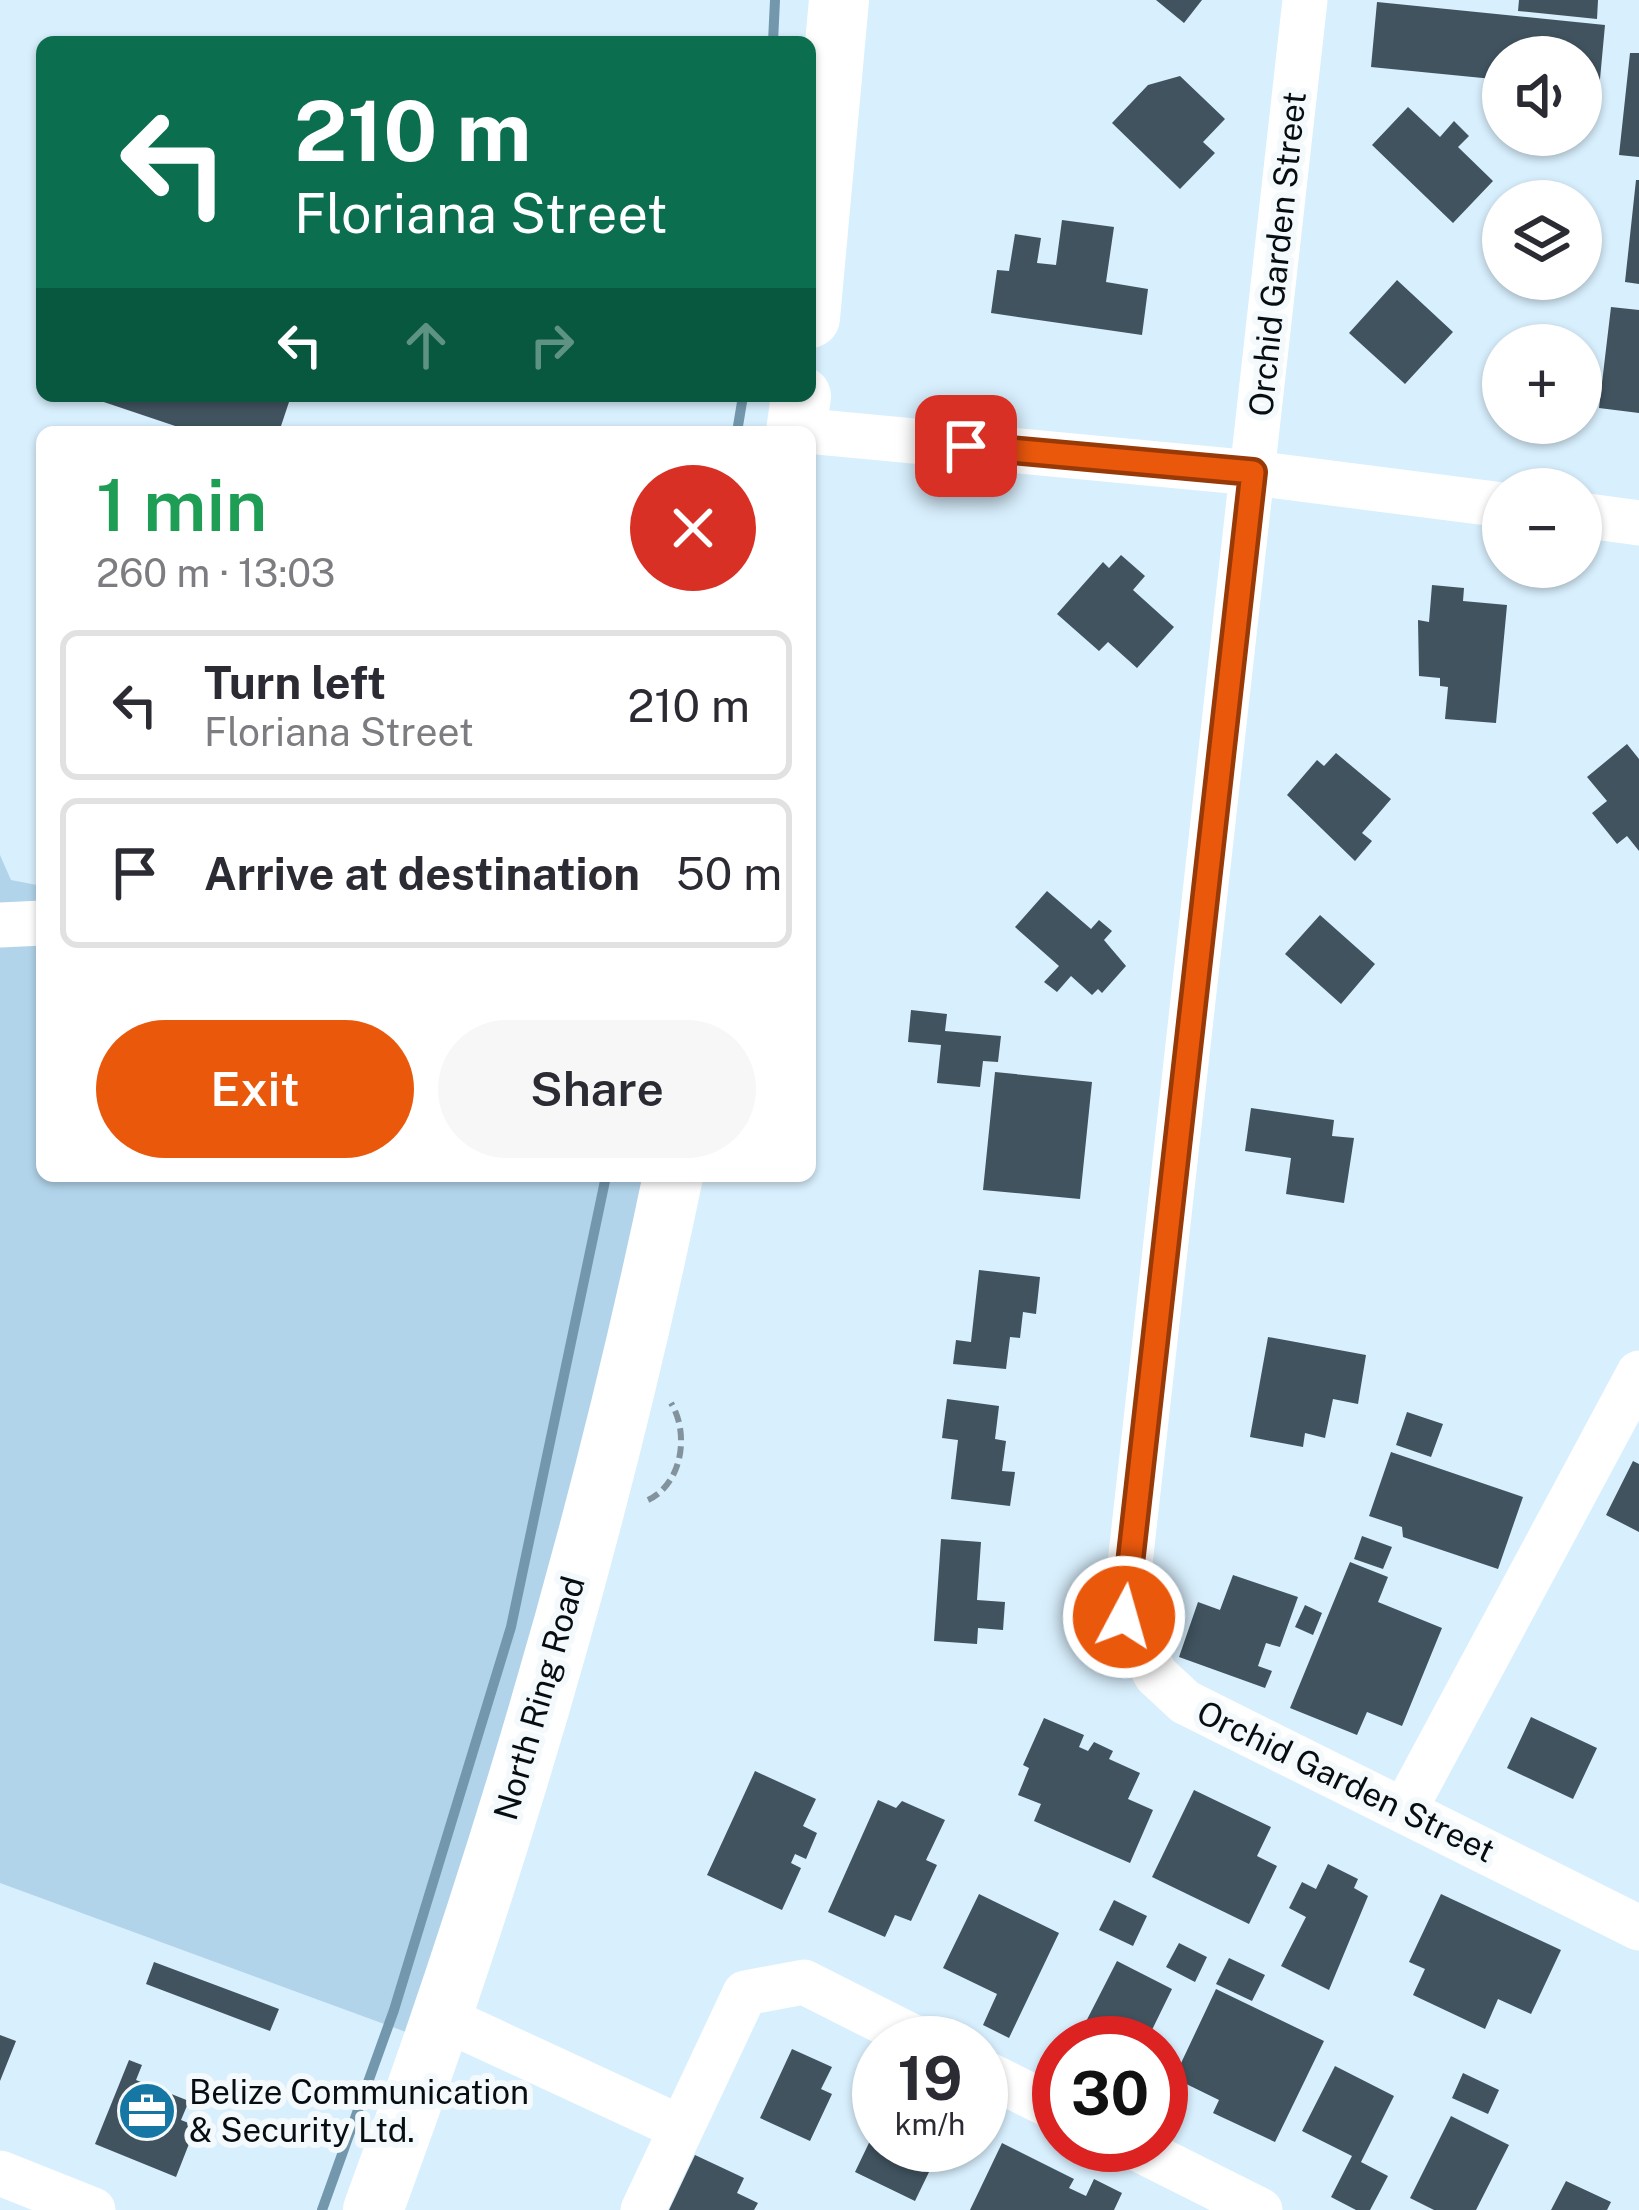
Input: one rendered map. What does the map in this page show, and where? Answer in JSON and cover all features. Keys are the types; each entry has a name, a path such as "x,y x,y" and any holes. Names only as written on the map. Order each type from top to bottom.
{"main road":[{"path":"816,252 839,0"},
{"name":"North Ring Road","path":"374,2210 538,1709 592,1516 672,1182"}],"street":[{"name":"Orchid Garden Street","path":"1305,0 1124,1617 1156,1675 1185,1702 1639,1928"},
{"path":"816,433 1253,472 1482,502"},
{"path":"1602,518 1639,523"},
{"path":"0,925 36,923"},
{"path":"1405,1809 1639,1372"},
{"path":"643,2210 745,1993 804,1982 872,2016"},
{"path":"439,2016 681,2128"},
{"path":"1184,2172 1260,2210"},
{"path":"0,2173 93,2210"}],"path":[{"path":"633,1503 659,1495 677,1465 681,1427 668,1398"}],"shaded area":[{"path":"0,855 11,880 36,885 36,1182 672,1182 592,1516 406,2032 0,1883"}],"building":[{"path":"1156,0 1202,0 1184,23"},
{"path":"1519,0 1598,0 1597,19 1518,11"},
{"path":"1377,2 1605,25 1602,58 1602,36 1482,36 1482,78 1371,67"},
{"path":"1630,53 1639,53 1639,157 1619,155"},
{"path":"1180,76 1225,119 1203,142 1215,153 1180,189 1112,123 1148,85"},
{"path":"1408,107 1440,137 1454,121 1469,136 1458,147 1492,180 1482,180 1482,193 1453,223 1372,145"},
{"path":"1639,180 1639,284 1625,282"},
{"path":"1062,220 1114,227 1106,282 1148,289 1142,335 991,313 997,270 1009,271 1015,234 1041,238 1037,263 1056,265"},
{"path":"1397,280 1453,332 1405,384 1349,333"},
{"path":"1611,307 1639,310 1639,413 1602,408"},
{"path":"104,402 289,402 281,426 175,426"},
{"path":"1121,555 1145,576 1133,590 1174,627 1137,668 1108,642 1099,651 1057,614 1103,562 1109,568"},
{"path":"1432,585 1464,588 1463,601 1507,605 1496,723 1445,719 1448,687 1440,686 1440,678 1419,676 1418,620 1429,622"},
{"path":"1627,744 1639,759 1639,851 1627,836 1617,844 1592,813 1607,801 1587,777"},
{"path":"1336,753 1391,799 1362,833 1372,841 1355,861 1287,795 1317,760 1324,766"},
{"path":"1047,891 1091,929 1099,920 1112,931 1104,940 1126,966 1102,993 1098,989 1092,995 1071,976 1057,992 1044,982 1059,966 1015,927"},
{"path":"1320,915 1375,964 1341,1004 1285,954"},
{"path":"911,1010 947,1014 945,1031 1001,1036 998,1062 983,1061 980,1087 937,1083 941,1045 908,1042"},
{"path":"995,1072 1092,1082 1080,1199 983,1190"},
{"path":"1251,1108 1334,1120 1332,1136 1354,1138 1344,1203 1286,1194 1291,1158 1245,1151"},
{"path":"979,1270 1040,1277 1036,1314 1023,1312 1020,1338 1010,1337 1006,1369 953,1364 956,1340 971,1342"},
{"path":"1268,1337 1366,1355 1358,1404 1333,1399 1325,1438 1305,1433 1303,1447 1250,1437"},
{"path":"947,1399 999,1406 995,1439 1006,1441 1002,1471 1015,1472 1010,1506 951,1499 958,1440 942,1438"},
{"path":"1407,1412 1443,1424 1431,1457 1396,1445"},
{"path":"1391,1452 1523,1497 1498,1569 1403,1537 1402,1527 1369,1516"},
{"path":"1633,1461 1639,1464 1639,1532 1606,1515"},
{"path":"1362,1536 1392,1547 1383,1569 1354,1559"},
{"path":"941,1539 981,1542 977,1600 1005,1602 1003,1630 978,1628 977,1644 934,1641"},
{"path":"1350,1562 1388,1577 1378,1602 1442,1628 1402,1726 1367,1712 1357,1735 1290,1708"},
{"path":"1233,1575 1298,1597 1280,1647 1266,1643 1258,1666 1272,1671 1265,1688 1179,1657 1198,1602 1220,1610"},
{"path":"1305,1605 1322,1613 1313,1635 1295,1627"},
{"path":"1531,1717 1597,1748 1573,1799 1507,1768"},
{"path":"1044,1718 1084,1735 1079,1747 1088,1751 1094,1742 1113,1751 1109,1759 1140,1773 1128,1799 1153,1810 1130,1863 1034,1821 1041,1804 1018,1795 1029,1768 1023,1765"},
{"path":"755,1771 816,1799 803,1826 817,1833 806,1859 795,1854 791,1863 801,1868 782,1910 707,1875"},
{"path":"1194,1790 1271,1827 1257,1856 1277,1866 1249,1924 1152,1877"},
{"path":"878,1800 896,1808 902,1801 945,1820 926,1860 937,1865 911,1921 895,1915 885,1937 828,1912"},
{"path":"1328,1864 1358,1879 1354,1888 1368,1896 1329,1990 1281,1966 1306,1917 1289,1908 1302,1882 1316,1889"},
{"path":"979,1894 1059,1933 1009,2038 1008,2016 987,2016 997,1994 943,1968"},
{"path":"1441,1894 1561,1950 1531,2014 1498,1999 1485,2029 1413,1995 1425,1969 1409,1962"},
{"path":"1114,1900 1147,1916 1133,1946 1099,1930"},
{"path":"1179,1943 1207,1957 1195,1982 1166,1967"},
{"path":"1229,1958 1265,1975 1252,2001 1216,1984"},
{"path":"1117,1961 1172,1989 1159,2016 1089,2016"},
{"path":"154,1962 279,2009 270,2031 146,1984"},
{"path":"1216,1989 1324,2041 1275,2142 1213,2113 1219,2100 1188,2085 1188,2048"},
{"path":"0,2035 16,2041 0,2081"},
{"path":"792,2049 832,2067 821,2089 832,2094 810,2141 760,2118"},
{"name":"Belize Communication & Security Ltd.","path":"129,2060 142,2065 136,2080 189,2101 181,2120 196,2126 176,2177 95,2144"},
{"path":"1335,2066 1394,2096 1361,2162 1388,2176 1370,2210 1356,2210 1331,2197 1352,2156 1302,2131"},
{"path":"1463,2073 1499,2090 1488,2114 1452,2098"},
{"path":"1451,2116 1509,2145 1476,2210 1434,2210 1410,2198"},
{"path":"1008,2146 1032,2158 1032,2172 1060,2172 1074,2179 1069,2188 1086,2196 1094,2179 1122,2193 1114,2210 970,2210 988,2172 1008,2172"},
{"path":"695,2155 744,2178 737,2193 758,2203 754,2210 669,2210"},
{"path":"855,2172 929,2172 915,2201"},
{"path":"1566,2181 1611,2202 1607,2210 1551,2210"}],"waterway":[{"path":"773,36 775,0"},
{"path":"738,426 742,402"},
{"path":"322,2210 394,2010 511,1627 605,1182"}],"place":[{"name":"Belize Communication & Security Ltd.","path":"147,2111"}],"route":[{"path":"966,446 1253,472 1124,1617"}]}
